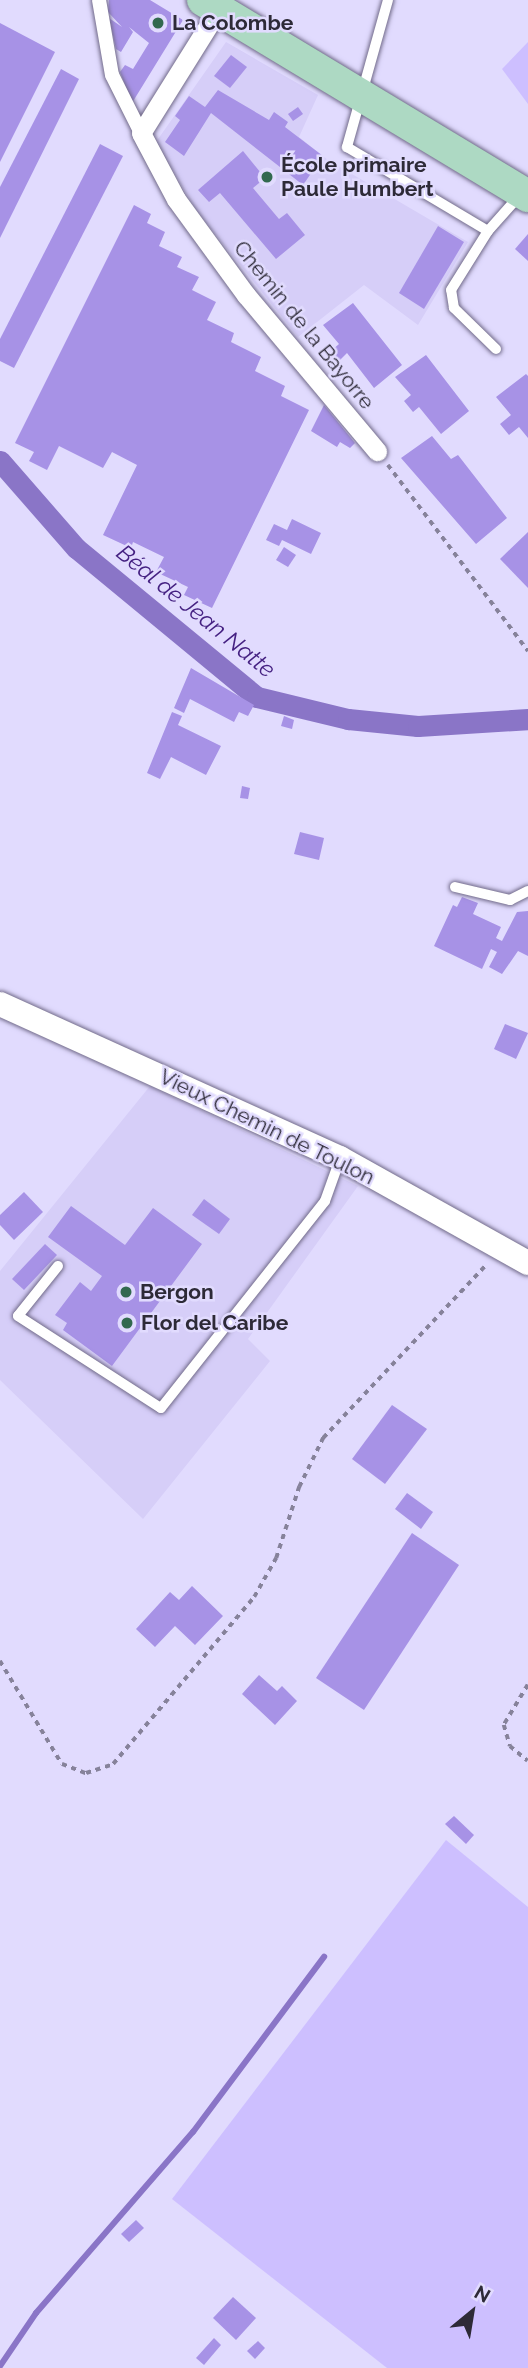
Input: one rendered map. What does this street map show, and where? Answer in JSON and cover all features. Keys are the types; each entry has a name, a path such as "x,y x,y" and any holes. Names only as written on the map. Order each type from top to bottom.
{"main road":[{"path":"211,5 525,194"}],"street":[{"name":"Chemin de la Bayorre","path":"99,0 112,75 176,200 238,284 377,451"},
{"path":"141,133 211,5"},
{"name":"Vieux Chemin de Toulon","path":"0,1004 340,1158 528,1263"}],"lane":[{"path":"388,0 347,147 488,231"},
{"path":"496,349 454,308 451,290 488,231 525,194"},
{"path":"455,887 510,900 528,891"},
{"path":"58,1266 18,1316 161,1408 325,1201 340,1158"}],"path":[{"path":"377,451 528,651"},
{"path":"0,1661 62,1764 86,1773 113,1764 254,1597 276,1558 299,1487 323,1438 500,1249"},
{"path":"528,1685 504,1725 510,1746 528,1761"}],"shaded area":[{"name":"École primaire Paule Humbert","path":"226,42 318,95 299,137 328,160 468,242 418,325 364,285 298,337 196,210 156,142"},
{"path":"528,42 528,104 502,69"},
{"path":"150,1086 358,1186 248,1339 270,1361 143,1519 0,1380 0,1271"},
{"path":"446,1840 528,1907 528,2368 387,2368 172,2199"}],"building":[{"path":"109,0 150,0 183,20 132,103 120,72 125,65 133,69 149,43 129,27 133,32 121,52 116,49 109,18 122,27 108,12"},
{"path":"0,23 55,52 0,162"},
{"path":"231,55 247,67 230,88 214,76"},
{"path":"61,69 79,79 0,238 0,187"},
{"path":"218,90 269,120 274,112 288,122 285,127 323,156 303,185 211,113 184,156 165,142 180,120 175,116 189,96 205,107"},
{"path":"298,107 303,114 293,121 288,114"},
{"path":"100,144 123,156 14,368 0,361 0,339"},
{"path":"243,151 265,178 253,188 279,219 287,213 305,235 276,259 220,193 209,202 198,190"},
{"path":"134,205 151,214 147,223 165,232 159,246 182,257 177,267 199,277 192,290 216,302 207,320 234,333 231,342 261,357 255,371 285,386 281,396 309,410 212,608 184,595 188,587 156,572 164,557 133,542 131,548 103,535 137,465 112,452 103,468 59,446 47,470 29,461 34,452 15,443"},
{"path":"438,226 464,242 424,309 399,293"},
{"path":"528,234 528,261 515,249"},
{"path":"353,303 402,365 374,388 347,353 339,361 331,351 339,344 323,325"},
{"path":"426,355 469,411 441,434 419,407 413,412 404,401 411,395 395,377"},
{"path":"526,374 528,438 519,427 509,435 500,424 511,415 496,397"},
{"path":"324,405 355,443 350,448 340,442 337,447 311,431"},
{"path":"432,436 451,459 458,455 507,518 476,544 401,458"},
{"path":"292,519 321,533 311,554 282,540 279,546 266,540 274,524 287,530"},
{"path":"528,532 528,588 500,559"},
{"path":"284,547 296,555 288,567 276,560"},
{"path":"191,668 254,705 248,716 239,712 234,722 190,699 184,713 174,708"},
{"path":"172,712 182,716 178,725 221,746 206,775 171,757 160,779 147,773"},
{"path":"284,716 294,720 292,729 281,726"},
{"path":"242,786 250,788 248,799 240,798"},
{"path":"300,832 324,838 319,860 294,854"},
{"path":"462,897 478,903 473,914 501,927 496,938 502,941 517,912 528,911 528,956 518,951 502,974 489,967 497,952 491,949 482,969 434,946 453,905 457,907"},
{"path":"505,1024 528,1033 516,1059 494,1049"},
{"path":"24,1192 43,1212 14,1240 0,1225 0,1215"},
{"path":"204,1199 230,1219 219,1234 192,1215"},
{"path":"71,1206 125,1245 153,1208 202,1244 112,1366 63,1330 67,1323 55,1315 80,1282 91,1291 102,1276 48,1237"},
{"path":"45,1244 57,1255 24,1290 12,1279"},
{"path":"392,1405 427,1429 385,1484 352,1459"},
{"path":"407,1493 433,1512 421,1529 395,1509"},
{"path":"412,1533 459,1565 364,1710 316,1678"},
{"path":"192,1586 223,1616 195,1645 175,1626 155,1647 136,1629 170,1592 179,1600"},
{"path":"259,1675 277,1691 282,1686 297,1701 275,1725 242,1694"},
{"path":"454,1816 474,1835 466,1844 445,1824"},
{"path":"136,2220 144,2228 129,2242 121,2234"},
{"path":"233,2297 256,2318 236,2340 213,2318"},
{"path":"214,2338 221,2345 204,2365 196,2358"},
{"path":"258,2341 265,2348 255,2359 247,2351"}],"waterway":[{"name":"Béal de Jean Natte","path":"0,461 76,548 257,697 348,719 418,726 528,719"},
{"path":"0,2366 36,2313 193,2132 324,1957"}],"place":[{"name":"La Colombe","path":"158,23"},
{"name":"École primaire Paule Humbert","path":"267,177"},
{"name":"Bergon","path":"126,1292"},
{"name":"Flor del Caribe","path":"127,1323"}]}
